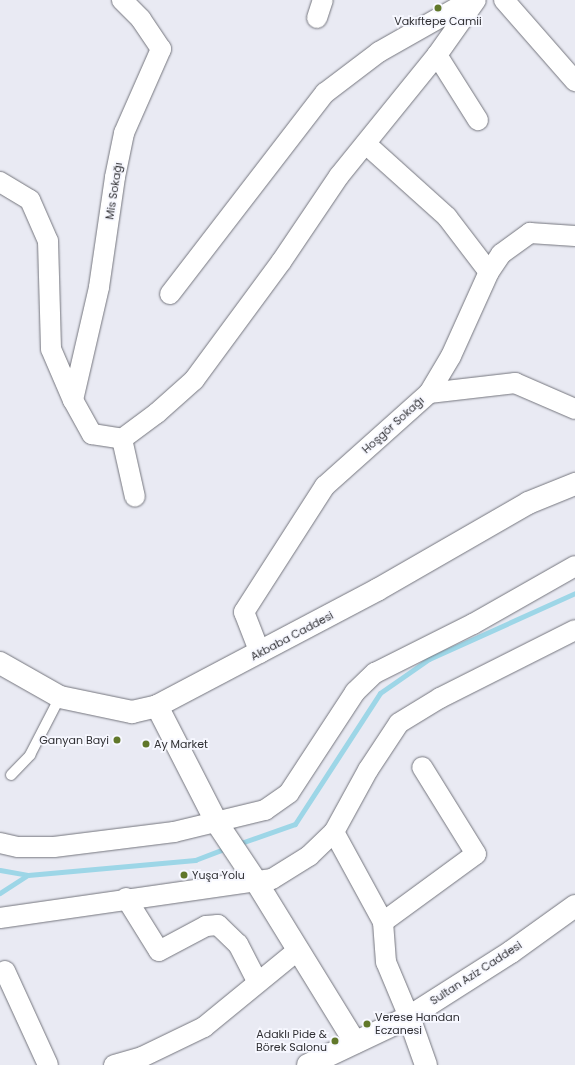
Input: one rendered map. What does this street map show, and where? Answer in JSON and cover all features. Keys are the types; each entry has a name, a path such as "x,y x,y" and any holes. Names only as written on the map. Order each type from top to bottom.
{"street":[{"name":"Mis Sokağı","path":"73,400 99,287 124,133 161,49 140,19 122,0"},
{"path":"170,294 325,93 379,52 471,0"},
{"path":"0,182 30,200 48,241 51,349 73,400 92,434 122,439 157,413 194,380 281,262 339,176 437,56 476,0"},
{"path":"504,0 575,81"},
{"path":"437,56 478,120"},
{"path":"366,144 448,217 489,272"},
{"name":"Hoşgör Sokağı","path":"260,653 244,612 296,528 325,486 429,393 451,356 489,272 501,254 530,233 575,236"},
{"path":"429,393 515,383 575,409"},
{"path":"122,439 135,497"},
{"name":"Akbaba Caddesi","path":"0,663 60,698 132,712 158,706 377,590 528,503 575,484"},
{"path":"0,843 18,847 54,848 220,827 266,810 289,793 355,692 375,673 473,624 575,566"},
{"path":"0,918 126,898 251,874 272,879 309,856 334,832 368,770 399,723 440,698 575,630"},
{"path":"158,706 220,827 251,874 297,951 355,1042"},
{"path":"383,922 476,854 422,767"},
{"path":"334,832 383,922 386,962 409,1017 426,1065"},
{"path":"126,898 159,951 206,926 218,924 238,944 257,981"},
{"name":"Sultan Aziz Caddesi","path":"308,1065 409,1017 511,952 575,906"},
{"path":"114,1065 142,1057 204,1027 257,981 297,951"},
{"path":"5,971 48,1065"}],"lane":[{"path":"11,775 30,755 60,698"}],"waterway":[{"path":"238,844 295,824 380,693 429,659 575,593"},
{"path":"0,893 28,875 195,860 227,848"},
{"path":"0,870 28,875"}],"place":[{"name":"Vakıftepe Camii","path":"438,8"},
{"name":"Ganyan Bayi","path":"117,740"},
{"name":"Ay Market","path":"146,744"},
{"name":"Yuşa Yolu","path":"184,875"},
{"name":"Verese Handan Eczanesi","path":"367,1024"},
{"name":"Adaklı Pide & Börek Salonu","path":"335,1041"}]}
